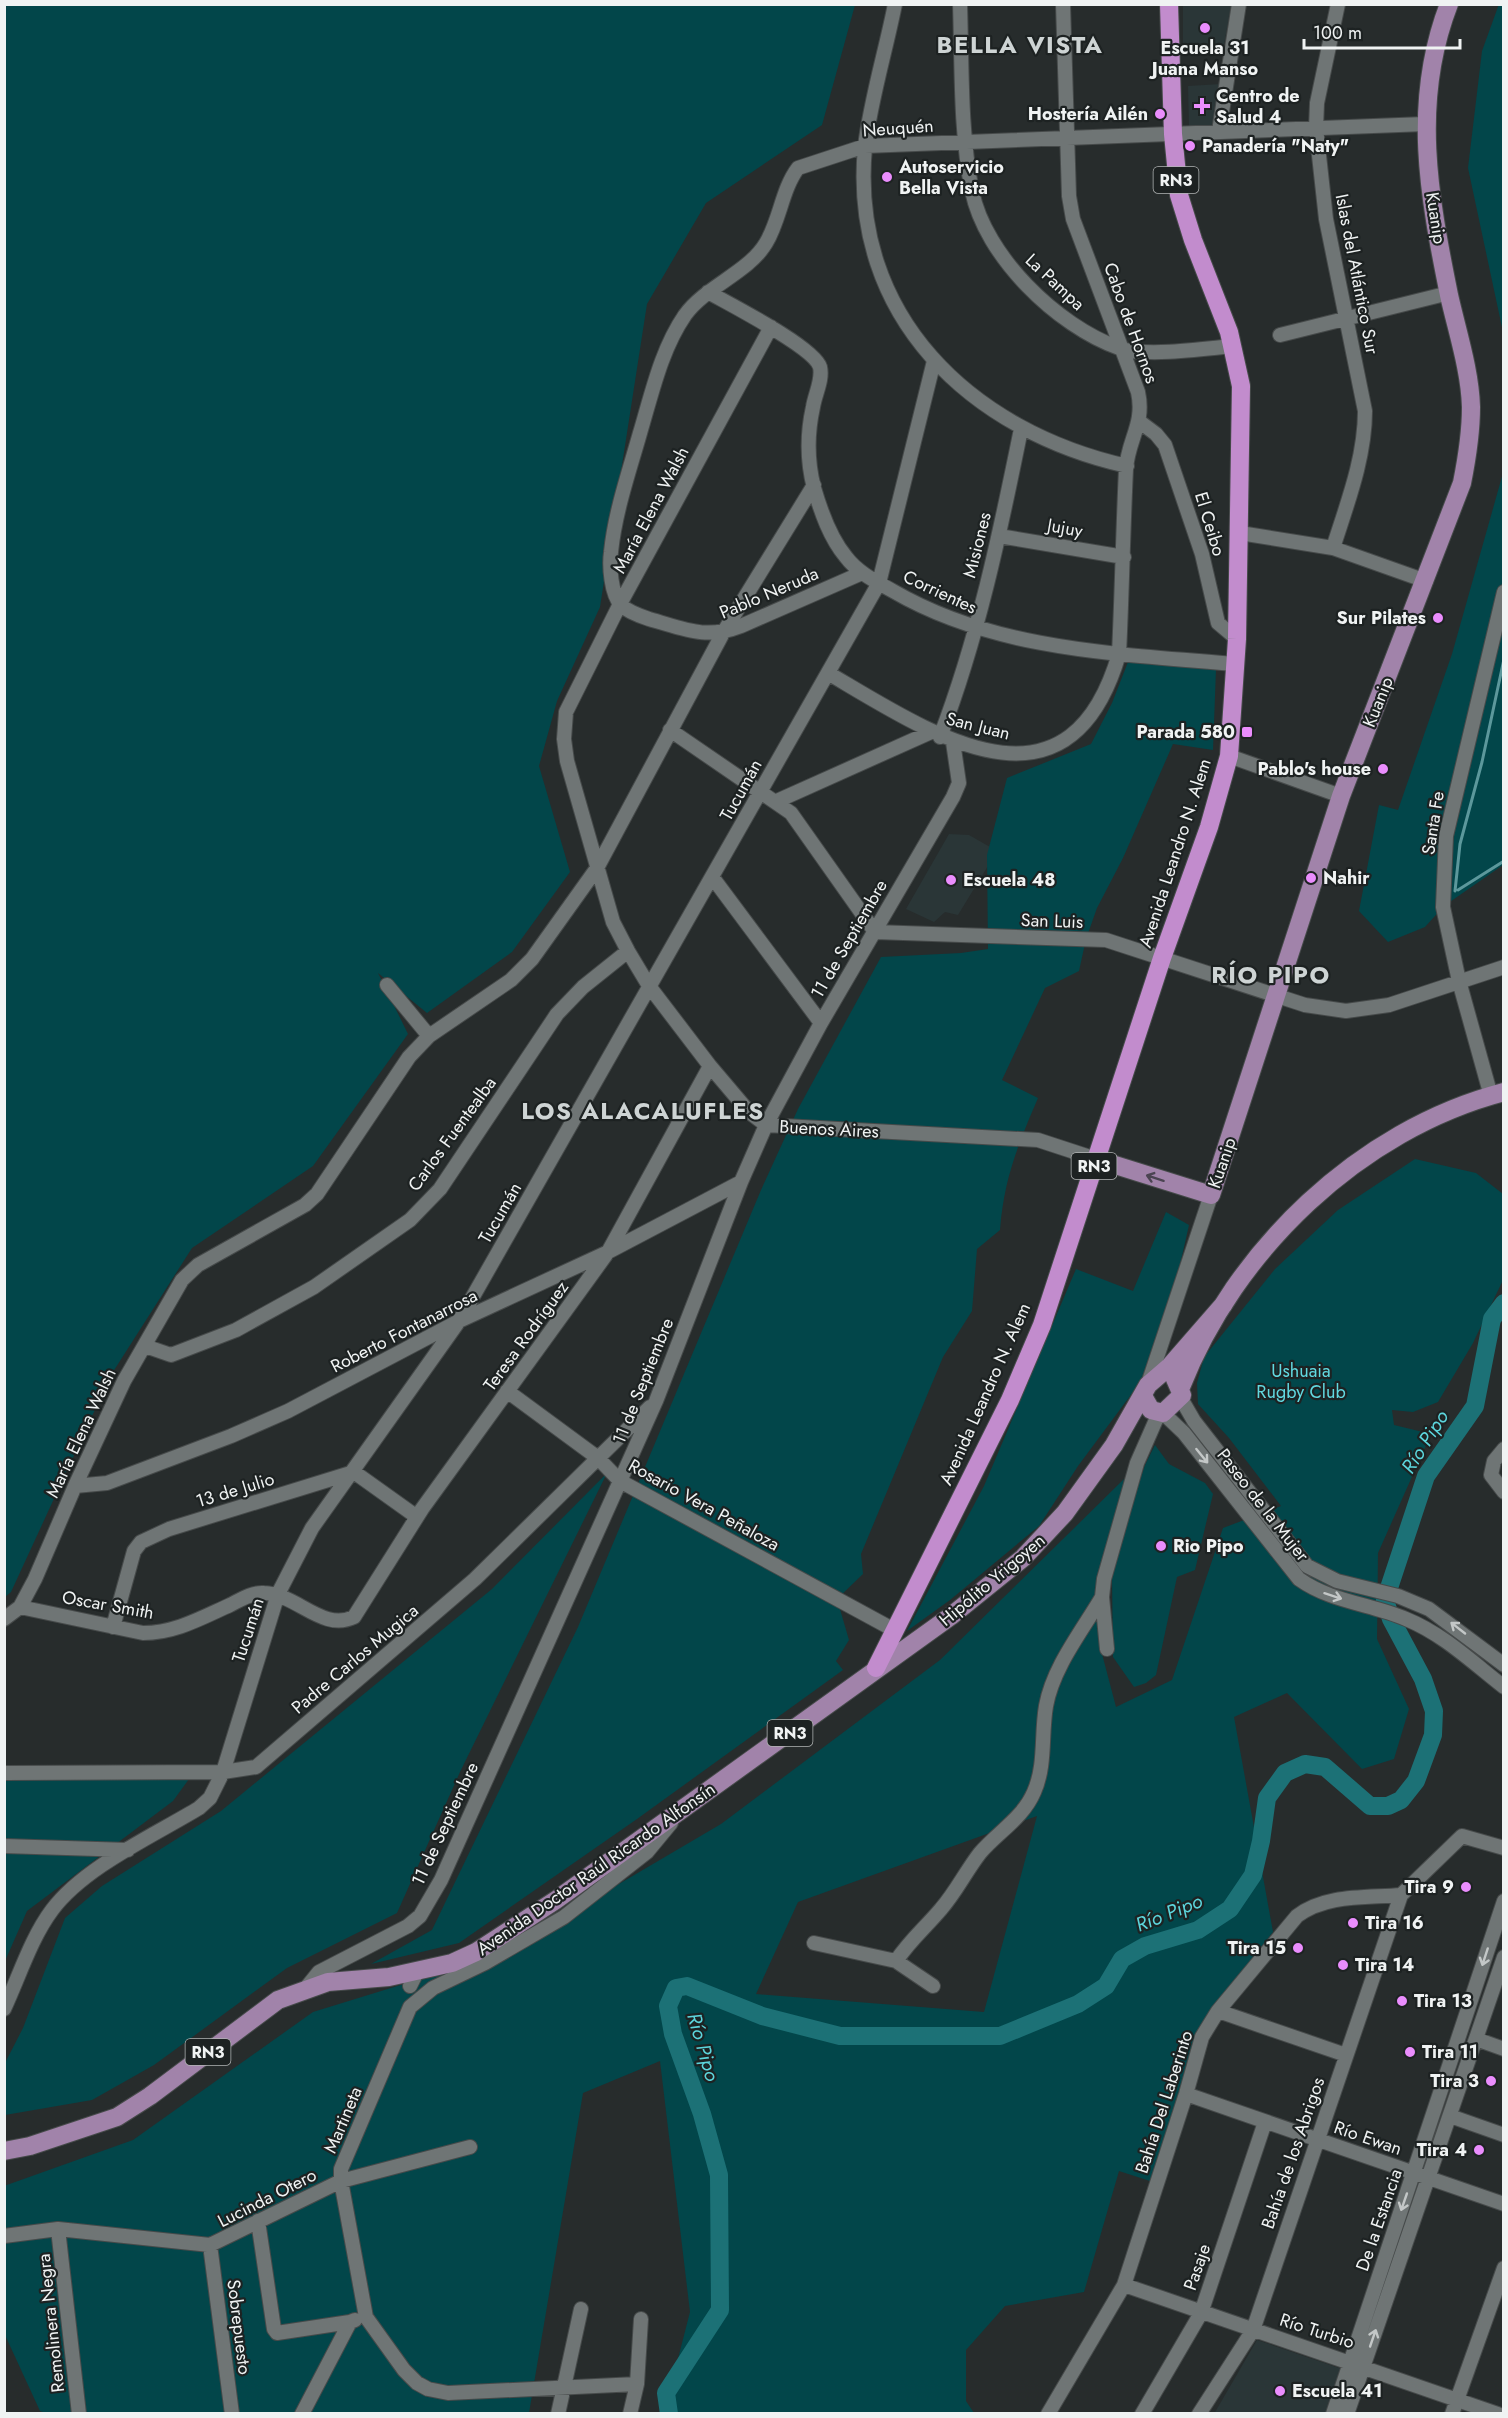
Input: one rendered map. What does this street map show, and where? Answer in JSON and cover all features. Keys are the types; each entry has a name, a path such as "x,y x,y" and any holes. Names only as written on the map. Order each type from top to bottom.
{"highway":[{"name":"Avenida Leandro N. Alem","path":"876,1668 1027,1362 1162,958 1209,827 1229,756 1237,639 1242,404 1239,370 1232,346 1182,209 1176,178 1169,4"}],"main road":[{"name":"Kuanip","path":"1211,1195 1341,796 1426,581 1461,483 1470,432 1471,405 1433,208 1425,124 1426,94 1433,55 1449,4"},
{"name":"Hipólito Yrigoyen","path":"876,1668 951,1616 1023,1558 1065,1514 1114,1445 1151,1385 1224,1304 1269,1244 1298,1213 1357,1163 1427,1121 1497,1094"},
{"name":"Buenos Aires","path":"1096,1159 1211,1195"},
{"name":"Hipólito Yrigoyen","path":"1114,1445 1159,1413 1181,1391 1224,1304"},
{"path":"1159,1413 1147,1406 1151,1385 1173,1378 1181,1391"},
{"name":"Avenida Doctor Raúl Ricardo Alfonsín","path":"4,2151 30,2146 117,2117 150,2096 278,2000 306,1988 328,1982 413,1979 485,1947 680,1813 876,1668"}],"street":[{"path":"895,4 866,146 865,194 868,229 878,268 907,324 934,361 987,407 1021,429 1086,457 1126,466"},
{"name":"La Pampa","path":"960,4 965,141 972,192 992,242 1016,273 1039,297 1078,328 1121,349 1179,351 1232,346"},
{"name":"Cabo de Hornos","path":"1063,4 1069,196 1073,219 1138,392 1140,422 1126,466 1119,654"},
{"path":"1219,131 1239,4"},
{"name":"Islas del Atlántico Sur","path":"1333,548 1360,459 1365,427 1365,411 1326,219 1316,128 1317,103 1338,4"},
{"name":"Neuquén","path":"620,604 612,580 610,554 624,488 664,354 687,312 708,292 758,253 766,243 780,213 792,176 798,168 866,146 1425,124"},
{"path":"708,292 771,327"},
{"path":"1280,335 1449,293"},
{"name":"Corrientes","path":"771,327 815,358 820,367 820,379 807,444 813,486 832,536 846,558 862,573 931,612 975,628 1021,639 1119,654 1236,664"},
{"name":"María Elena Walsh","path":"566,712 620,604 771,327"},
{"name":"Tucumán","path":"4,2009 51,1911 69,1889 199,1808 210,1798 223,1772 278,1594 312,1528 354,1472 459,1321 879,583 934,361"},
{"name":"El Ceibo","path":"1140,422 1156,434 1165,446 1202,554 1218,623 1237,639"},
{"name":"Misiones","path":"936,735 975,628 999,536 1021,429"},
{"name":"María Elena Walsh","path":"4,1619 20,1607 35,1579 124,1381 182,1280 198,1265 288,1216 317,1194 409,1057 429,1036 510,980 525,966 597,868 723,633 813,486"},
{"path":"1240,533 1333,548 1426,581"},
{"name":"Jujuy","path":"999,536 1124,556"},
{"name":"Pablo Neruda","path":"620,604 639,616 692,631 703,634 723,633 862,573"},
{"name":"Santa Fe","path":"1497,1094 1459,981 1443,906 1446,836 1503,592"},
{"name":"San Juan","path":"828,673 936,735 953,742 998,753 1020,754 1055,745 1075,734 1088,722 1102,701 1119,654"},
{"name":"Buenos Aires","path":"566,712 564,739 567,761 613,922 649,986 748,1112 766,1125 1038,1140 1096,1159"},
{"path":"670,730 761,790 791,813 874,932"},
{"path":"777,801 936,735"},
{"name":"11 de Septiembre","path":"306,1988 319,1972 408,1926 427,1905 441,1880 656,1401 741,1182 766,1125 821,1023 959,783 953,742"},
{"path":"1229,756 1341,796"},
{"path":"713,878 821,1023"},
{"name":"San Luis","path":"874,932 1106,940 1277,996 1329,1010 1368,1010 1503,967"},
{"name":"Carlos Fuentealba","path":"145,1346 171,1355 236,1330 314,1287 410,1220 440,1189 557,1014 583,987 628,951"},
{"path":"387,985 429,1036"},
{"name":"Teresa Rodríguez","path":"278,1594 330,1621 343,1622 354,1617 417,1517 507,1391 553,1332 608,1252 710,1066"},
{"name":"Roberto Fontanarrosa","path":"75,1486 107,1483 231,1436 288,1411 459,1321 608,1252 741,1182"},
{"name":"Kuanip","path":"1151,1385 1211,1195"},
{"name":"Rosario Vera Peñaloza","path":"507,1391 598,1458 620,1481 896,1631"},
{"name":"Paseo de la Mujer","path":"1181,1391 1183,1402 1194,1421 1307,1566 1337,1581 1398,1596 1444,1618 1503,1665"},
{"name":"Padre Carlos Mugica","path":"4,1773 223,1772 255,1767 442,1609 656,1401"},
{"path":"1107,1649 1102,1597 1104,1578 1137,1463 1159,1413"},
{"name":"Paseo de la Mujer","path":"1159,1413 1184,1433 1294,1575 1322,1593 1402,1617 1434,1632 1503,1687"},
{"path":"1503,1449 1494,1461 1491,1474 1503,1492"},
{"path":"354,1472 417,1517"},
{"name":"13 de Julio","path":"113,1627 134,1551 141,1542 169,1529 354,1472"},
{"name":"Oscar Smith","path":"20,1607 142,1633 159,1633 180,1628 250,1595 261,1592 278,1594"},
{"path":"897,1961 913,1937 941,1910 981,1853 1018,1817 1034,1793 1041,1767 1046,1707 1050,1692 1058,1672 1102,1597"},
{"name":"Martineta","path":"637,2384 448,2393 428,2389 404,2370 366,2317 341,2181 341,2169 410,2007 433,1989 485,1963 564,1917 647,1852 680,1813"},
{"path":"1401,1895 1462,1836 1503,1848"},
{"path":"4,1846 130,1850"},
{"name":"Bahía Del Laberinto","path":"1048,2414 1125,2285 1202,2037 1218,2010 1297,1916 1308,1908 1321,1902 1401,1895"},
{"name":"Bahía de los Abrigos","path":"1199,2414 1253,2330 1401,1895"},
{"name":"De la Estancia","path":"1347,2414 1357,2363 1414,2173 1503,1901"},
{"path":"814,1943 897,1961 933,1986"},
{"name":"De la Estancia","path":"1333,2414 1357,2363 1429,2178 1503,1963"},
{"path":"1218,2010 1346,2055"},
{"path":"1476,2039 1503,2049"},
{"name":"Río Ewan","path":"1186,2094 1503,2204"},
{"path":"1450,2116 1503,2135"},
{"name":"Pasaje","path":"1142,2414 1201,2313 1265,2122"},
{"name":"Lucinda Otero","path":"4,2236 58,2229 210,2245 221,2242 258,2221 341,2181 470,2147"},
{"path":"258,2221 274,2329 277,2333 350,2322 366,2317"},
{"name":"Remolinera Negra","path":"58,2229 79,2414"},
{"name":"Sobrepuesto","path":"210,2245 232,2414"},
{"path":"1452,2414 1503,2268"},
{"name":"Río Turbio","path":"1125,2285 1201,2313 1357,2363 1498,2414"},
{"path":"558,2414 566,2387 581,2309"},
{"path":"630,2414 637,2384 641,2319"},
{"path":"302,2414 350,2322"}],"shaded area":[{"name":"Escuela 31 Juana Manso","path":"1183,5 1231,5 1223,51 1183,53"},
{"name":"Centro de Salud 4","path":"1221,84 1212,126 1189,128 1188,86"},
{"name":"Escuela 48","path":"949,834 969,835 997,851 958,915 945,912 934,922 906,909"},
{"name":"Escuela 41","path":"1257,2340 1342,2369 1326,2413 1214,2414"}],"green space":[{"path":"1499,4 1504,5 1503,332 1468,168 1482,51"},
{"path":"5,5 855,5 822,125 706,203 647,304 600,607 557,701 539,766 570,872 512,952 427,1013 378,973 408,1034 313,1166 192,1248 111,1375 11,1592 5,1597"},
{"path":"1503,473 1503,865 1444,906 1425,927 1388,942 1359,911 1379,805 1398,810 1452,654"},
{"path":"1128,662 1216,669 1213,750 1173,744 1123,858 1097,908 1086,939 1079,971 1045,988 1002,1080 1038,1098 1013,1162 1005,1194 1000,1230 977,1249 972,1311 943,1357 861,1554 863,1574 837,1599 849,1640 836,1661 843,1670 637,1819 459,1943 371,1964 432,1930 578,1627 761,1190 798,1109 881,957 961,953 988,949 987,855 1007,778 1091,744 1112,703"},
{"name":"Ushuaia Rugby Club","path":"1415,1159 1476,1173 1503,1194 1503,1280 1473,1343 1438,1402 1413,1412 1392,1410 1394,1425 1431,1434 1378,1553 1377,1639 1409,1709 1394,1759 1362,1769 1287,1693 1234,1717 1273,1932 1208,2014 1198,2036 1153,2182 1119,2171 1084,2292 1005,2306 966,2350 966,2401 974,2413 664,2413 690,2312 660,2061 583,2093 529,2413 46,2413 40,2411 5,2335 4,2186 133,2140 313,2012 498,1955 721,1824 940,1660 1124,1479 1101,1650 1116,1707 1172,1680 1223,1528 1281,1506 1229,1438 1198,1404 1197,1383 1204,1357 1275,1269 1338,1210","holes":["1037,1816 984,2012 756,1994 798,1902"]},
{"path":"1166,1212 1189,1225 1159,1357 1078,1466 1039,1526 950,1600 907,1631 984,1486 1076,1269 1133,1291"},
{"name":"Rio Pipo","path":"1155,1445 1169,1464 1205,1483 1213,1494 1195,1570 1177,1577 1156,1675 1146,1683 1134,1687 1113,1657 1112,1577 1133,1500 1145,1465"},
{"path":"607,1473 460,1772 397,1913 287,1968 154,2065 92,2100 5,2115 5,2063 23,2028 65,1918 102,1886 221,1811 492,1589"},
{"path":"189,1779 173,1801 27,1911 5,1961 5,1780"}],"waterway":[{"path":"1455,891 1460,844 1482,762 1504,659"},
{"path":"1458,890 1504,861"},
{"name":"Río Pipo","path":"669,2414 666,2393 720,2310 719,2175 702,2114 673,2034 668,2006 676,1988 687,1986 762,2016 840,2036 1000,2036 1078,2004 1106,1986 1122,1959 1145,1946 1198,1930 1230,1909 1253,1875 1267,1798 1285,1773 1305,1764 1325,1767 1370,1806 1388,1806 1401,1800 1416,1781 1433,1735 1434,1711 1423,1679 1391,1619 1385,1600 1426,1476 1475,1406 1492,1319 1504,1303"}],"place":[{"name":"Escuela 31 Juana Manso","path":"1205,28"},
{"name":"Centro de Salud 4","path":"1202,106"},
{"name":"Hostería Ailén","path":"1160,114"},
{"name":"Panadería \"Naty\"","path":"1190,146"},
{"name":"Autoservicio Bella Vista","path":"887,177"},
{"name":"Sur Pilates","path":"1438,618"},
{"name":"Parada 580","path":"1247,732"},
{"name":"Pablo's house","path":"1383,769"},
{"name":"Nahir","path":"1311,878"},
{"name":"Escuela 48","path":"951,880"},
{"name":"Rio Pipo","path":"1161,1546"},
{"name":"Tira 9","path":"1466,1887"},
{"name":"Tira 16","path":"1353,1923"},
{"name":"Tira 15","path":"1298,1948"},
{"name":"Tira 14","path":"1343,1965"},
{"name":"Tira 13","path":"1402,2001"},
{"name":"Tira 11","path":"1410,2052"},
{"name":"Tira 3","path":"1491,2081"},
{"name":"Tira 4","path":"1479,2150"},
{"name":"Escuela 41","path":"1280,2391"}],"district":[{"name":"BELLA VISTA","path":"1020,44"},
{"name":"RÍO PIPO","path":"1271,974"},
{"name":"LOS ALACALUFLES","path":"643,1110"}]}
